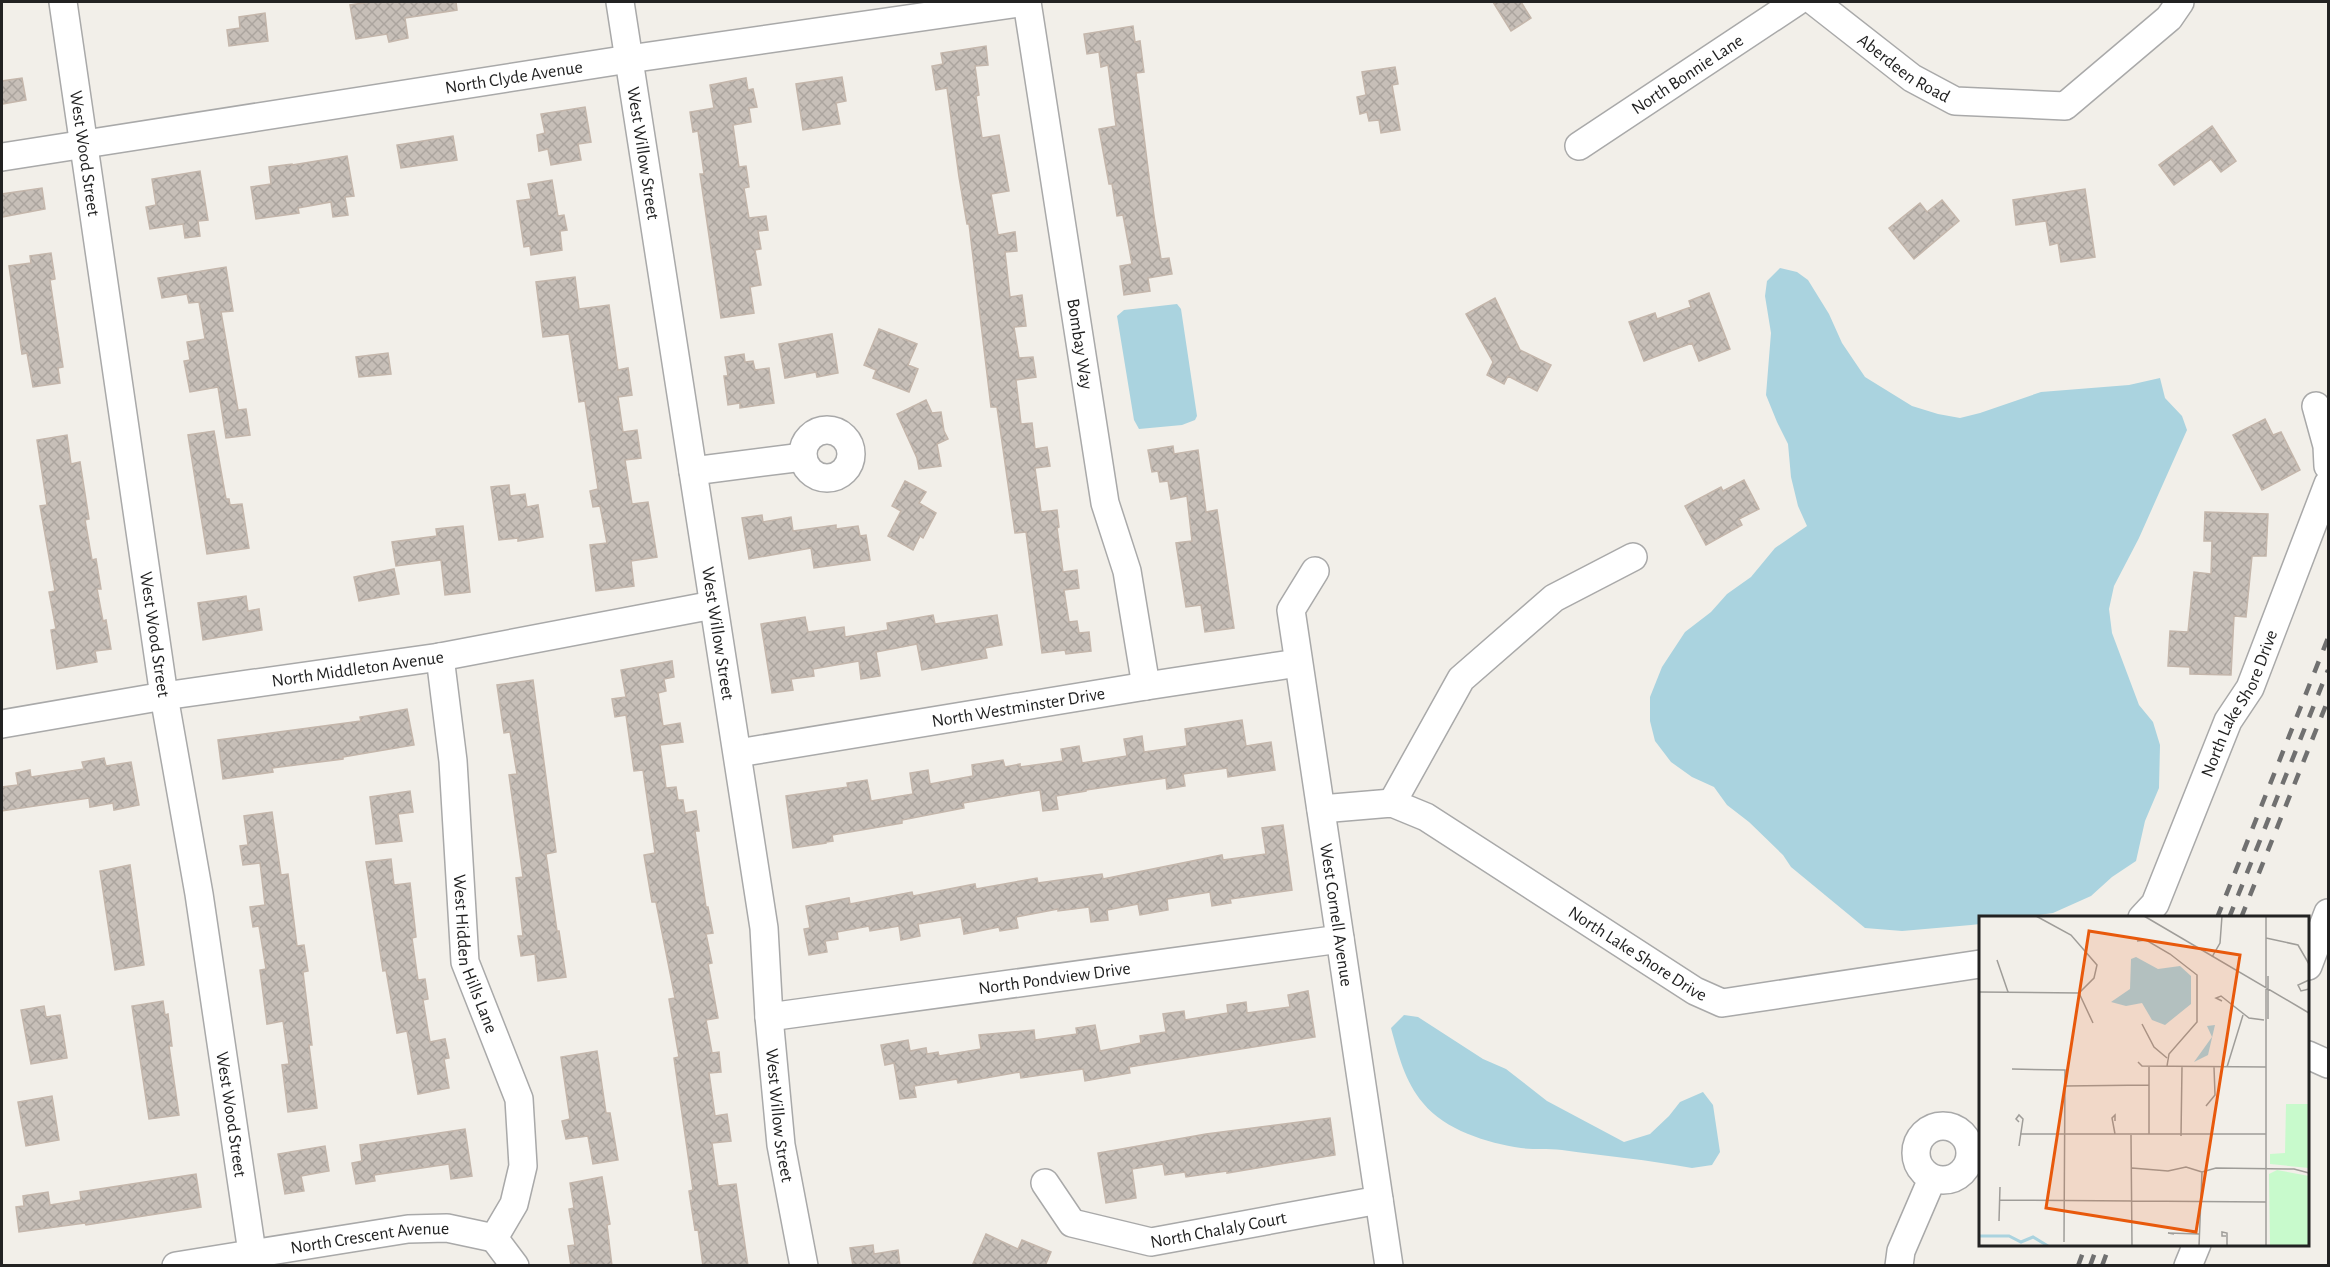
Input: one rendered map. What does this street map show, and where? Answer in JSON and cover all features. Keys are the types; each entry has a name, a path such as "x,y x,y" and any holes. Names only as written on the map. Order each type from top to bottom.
{"street":[{"name":"West Wood Street","path":"63,2 164,696 199,894 253,1260"},
{"name":"West Willow Street","path":"620,2 764,928 769,1017 781,1145 804,1266"},
{"name":"North Clyde Avenue","path":"2,157 629,59 1026,2"},
{"name":"Bombay Way","path":"1026,2 1105,503 1127,571 1146,686"},
{"name":"North Bonnie Lane","path":"1579,146 1796,2"},
{"name":"Aberdeen Road","path":"1815,2 1912,78 1955,101 2065,106 2169,18 2180,2"},
{"path":"2316,406 2327,446 2328,466"},
{"path":"693,471 803,457"},
{"name":"North Lake Shore Drive","path":"2144,916 2155,904 2228,721 2250,688 2328,484"},
{"path":"1392,803 1461,679 1554,598 1633,557"},
{"name":"West Cornell Avenue","path":"1315,571 1291,610 1389,1266"},
{"name":"North Middleton Avenue","path":"2,724 164,696 440,657 713,605"},
{"name":"West Hidden Hills Lane","path":"440,657 453,761 465,962 519,1099 523,1166 514,1204 494,1238"},
{"name":"North Westminster Drive","path":"738,753 1298,663"},
{"name":"North Lake Shore Drive","path":"1321,809 1392,803 1426,817 1695,991 1722,1004 1979,964"},
{"path":"2309,961 2328,913"},
{"name":"North Pondview Drive","path":"769,1017 1340,939"},
{"path":"2309,1056 2328,1064"},
{"path":"1899,1266 1901,1251 1932,1179"},
{"name":"North Chalaly Court","path":"1045,1183 1072,1223 1152,1242 1379,1200"},
{"name":"North Crescent Avenue","path":"176,1266 253,1260 408,1228 447,1228 494,1238"},
{"path":"494,1238 515,1266"},
{"path":"2188,1266 2197,1246"}],"water":[{"path":"1780,268 1797,272 1808,280 1829,314 1842,343 1865,377 1912,406 1960,418 2041,392 2129,385 2160,378 2165,398 2182,416 2187,430 2139,538 2114,586 2109,609 2112,633 2139,705 2153,722 2160,745 2159,788 2145,821 2136,861 2112,877 2091,896 2053,913 2031,916 1979,916 1979,924 1902,931 1865,928 1791,867 1783,855 1749,822 1727,805 1714,787 1692,777 1671,762 1655,741 1650,721 1650,697 1662,667 1685,632 1711,612 1727,594 1751,577 1775,548 1807,526 1798,506 1791,477 1788,444 1766,395 1771,333 1765,296 1767,281"},
{"path":"1177,304 1181,309 1197,416 1195,420 1182,425 1139,429 1134,420 1117,316 1124,310"},
{"path":"1404,1015 1418,1017 1483,1059 1506,1069 1547,1101 1624,1142 1650,1134 1680,1102 1703,1092 1713,1105 1720,1152 1712,1165 1692,1168 1562,1150 1521,1148 1494,1143 1468,1134 1443,1121 1432,1112 1411,1086 1391,1028"}],"building":[{"path":"370,2 456,2 457,10 405,18 408,38 389,42 387,34 356,39 350,5"},
{"path":"1493,2 1521,2 1531,18 1511,31"},
{"path":"265,13 268,41 229,46 227,30 240,28 239,17"},
{"path":"1133,26 1135,42 1140,41 1144,72 1136,73 1154,216 1161,259 1169,258 1172,274 1148,278 1150,291 1124,295 1120,266 1132,264 1123,215 1117,216 1112,184 1109,184 1099,129 1116,126 1108,65 1101,67 1099,52 1087,54 1084,34"},
{"path":"986,46 988,65 975,66 979,95 976,96 982,138 999,135 1009,191 991,194 998,235 1015,232 1017,251 1005,252 1010,297 1022,295 1026,326 1014,327 1019,358 1033,357 1036,377 1016,380 1021,424 1032,423 1035,449 1047,447 1050,466 1035,468 1041,512 1057,510 1063,572 1077,570 1079,588 1064,590 1069,622 1077,621 1079,633 1089,632 1091,651 1066,654 1065,650 1042,653 1026,532 1015,533 997,407 991,407 969,224 967,224 959,177 947,88 936,90 932,66 943,64 941,53"},
{"path":"1395,67 1398,84 1392,85 1400,130 1381,133 1379,120 1369,121 1367,112 1360,114 1357,97 1366,95 1362,72"},
{"path":"842,77 846,101 836,103 840,124 803,130 796,84"},
{"path":"22,78 26,100 2,104 2,81"},
{"path":"746,78 748,90 753,89 757,107 749,108 751,122 733,125 739,167 746,166 749,187 744,188 749,218 766,216 768,230 758,231 761,249 755,250 761,285 750,287 754,313 721,318 700,174 704,174 698,131 693,132 690,112 714,108 710,85"},
{"path":"585,107 591,142 578,144 581,160 551,165 548,149 539,151 537,135 545,133 541,114"},
{"path":"2212,126 2236,161 2221,172 2211,159 2174,185 2159,165"},
{"path":"453,136 457,160 401,168 397,145"},
{"path":"347,156 354,196 345,197 348,215 333,217 331,202 298,208 299,213 256,219 251,187 271,184 269,167"},
{"path":"200,171 208,220 198,221 200,236 185,238 183,224 150,229 146,207 156,205 152,179"},
{"path":"552,180 558,216 564,215 567,230 560,231 562,250 531,255 530,246 524,247 517,201 531,199 528,184"},
{"path":"42,188 45,209 2,217 2,194"},
{"path":"2085,189 2095,257 2061,262 2058,243 2050,245 2046,221 2016,225 2013,200"},
{"path":"1942,200 1959,221 1914,259 1889,228 1920,203 1927,212"},
{"path":"51,253 55,279 50,280 63,367 58,368 60,383 33,387 27,353 22,354 9,266 31,263 30,256"},
{"path":"226,267 233,311 221,312 238,410 246,409 250,435 226,438 218,387 190,392 184,361 190,360 187,342 205,339 199,302 189,303 187,294 162,298 158,278"},
{"path":"575,277 579,309 609,305 618,370 628,368 632,395 618,397 623,432 637,430 641,458 625,460 632,504 648,502 657,557 631,561 634,586 596,591 590,545 607,543 600,506 593,507 590,491 598,489 585,401 579,402 569,334 543,337 536,282"},
{"path":"1709,293 1730,349 1699,361 1692,343 1644,361 1629,322 1655,313 1657,319 1691,307 1689,301"},
{"path":"1495,298 1520,350 1551,365 1537,391 1508,376 1504,384 1487,375 1493,362 1466,314"},
{"path":"879,329 917,344 908,365 918,369 909,392 873,378 876,370 864,365"},
{"path":"832,334 838,373 817,377 816,372 785,378 779,344"},
{"path":"388,353 391,374 359,377 356,357"},
{"path":"744,354 745,362 753,361 755,370 769,368 774,403 740,408 740,403 728,405 724,376 728,376 725,357"},
{"path":"926,400 932,413 941,412 944,431 948,439 937,444 941,466 919,469 917,458 897,414"},
{"path":"2265,419 2273,435 2281,432 2300,470 2262,490 2233,435"},
{"path":"214,431 226,499 229,499 230,505 242,504 249,548 207,554 188,435"},
{"path":"67,435 71,464 80,462 89,519 85,520 92,560 96,559 101,589 97,589 111,649 95,651 97,662 57,669 51,630 56,629 49,592 55,591 40,506 47,505 37,440"},
{"path":"1173,446 1174,454 1198,450 1206,512 1217,510 1234,628 1205,632 1201,605 1186,607 1176,543 1192,541 1187,496 1171,499 1168,481 1160,482 1158,471 1152,472 1148,450"},
{"path":"1744,480 1759,509 1739,519 1742,525 1706,545 1685,506 1721,487 1723,491"},
{"path":"905,481 926,492 919,503 936,513 923,538 920,536 913,550 888,536 901,511 892,506"},
{"path":"509,485 510,496 525,494 527,507 538,505 543,537 518,541 518,538 499,540 491,487"},
{"path":"2205,512 2268,514 2266,556 2252,556 2246,617 2234,616 2231,675 2190,674 2190,667 2168,666 2170,631 2188,632 2194,572 2211,574 2212,541 2204,541"},
{"path":"762,515 763,522 791,517 793,531 836,525 836,529 858,526 860,536 866,535 870,560 814,568 811,548 749,559 742,518"},
{"path":"463,526 470,592 445,595 441,560 396,566 392,542 437,536 436,529"},
{"path":"394,569 399,594 359,601 354,577"},
{"path":"246,596 248,611 259,609 262,630 203,640 198,603"},
{"path":"933,615 935,624 997,615 1002,645 985,648 987,658 922,670 917,644 876,652 880,676 861,679 859,661 813,669 814,676 791,679 793,690 772,693 761,624 805,617 808,632 844,627 845,637 888,630 887,623"},
{"path":"672,661 674,677 664,679 666,691 658,693 663,726 680,723 683,742 660,745 666,788 676,787 678,800 683,800 685,813 696,811 699,831 695,831 706,907 708,907 713,933 706,934 712,963 708,964 718,1018 706,1020 712,1053 719,1052 721,1072 709,1073 715,1116 727,1114 731,1141 712,1143 718,1186 736,1184 748,1266 703,1266 698,1229 695,1230 689,1191 693,1190 674,1058 679,1057 669,999 675,998 656,902 652,902 644,855 655,853 643,770 634,771 626,715 615,717 612,699 626,697 621,670"},
{"path":"533,680 556,852 546,854 566,977 538,981 535,954 521,956 518,936 523,936 516,878 523,877 509,775 517,774 510,732 504,733 497,685"},
{"path":"407,709 414,745 343,757 343,759 272,768 273,772 223,779 218,740 361,721 360,717"},
{"path":"1242,720 1246,746 1271,742 1275,770 1228,777 1227,768 1183,774 1185,786 1167,789 1166,778 1086,790 1056,796 1058,809 1043,811 1040,790 963,803 964,808 902,820 902,823 832,835 833,841 793,848 786,796 848,787 847,783 867,780 871,801 913,794 910,773 928,770 930,784 973,776 972,765 1003,760 1005,767 1020,764 1020,767 1063,761 1061,749 1079,746 1082,763 1127,756 1124,739 1142,736 1144,752 1187,746 1185,729"},
{"path":"104,758 106,766 131,762 139,805 114,810 113,803 90,807 89,798 2,811 2,787 18,785 16,773 30,770 31,777 84,769 82,762"},
{"path":"410,791 413,812 398,814 402,841 376,844 370,797"},
{"path":"272,812 281,875 288,874 297,946 304,945 308,971 303,972 317,1108 288,1112 282,1065 289,1064 283,1021 267,1024 260,970 266,969 259,926 253,927 250,907 265,905 260,863 243,865 240,846 248,845 244,816"},
{"path":"1283,825 1292,890 1230,899 1231,903 1212,906 1210,892 1167,899 1168,910 1140,915 1138,904 1107,910 1108,920 1091,922 1089,907 1058,911 1058,909 1016,917 1018,928 1000,931 999,927 964,934 961,917 918,924 920,936 901,940 899,926 870,931 869,926 837,932 838,939 825,941 827,952 809,955 804,929 810,928 806,906 849,898 850,904 912,892 913,896 975,884 976,889 1037,878 1038,883 1102,874 1103,879 1222,855 1223,860 1266,854 1262,828"},
{"path":"391,859 394,885 410,883 416,937 412,938 418,980 425,979 428,999 423,1000 430,1042 445,1039 449,1058 444,1059 449,1088 418,1094 407,1031 397,1033 386,970 383,971 366,862"},
{"path":"130,865 144,965 115,970 100,871"},
{"path":"1308,991 1315,1037 1129,1067 1130,1073 1085,1081 1083,1069 1021,1078 1020,1072 958,1083 957,1079 914,1086 916,1097 900,1099 894,1063 885,1065 881,1045 908,1040 910,1051 926,1048 927,1054 938,1052 939,1056 981,1049 979,1035 1034,1030 1035,1040 1077,1034 1076,1028 1095,1025 1100,1051 1141,1043 1140,1036 1166,1032 1163,1014 1184,1011 1185,1020 1228,1013 1227,1005 1246,1002 1247,1013 1290,1007 1288,995"},
{"path":"163,1001 165,1015 168,1014 172,1046 169,1046 179,1115 149,1119 132,1006"},
{"path":"44,1006 46,1017 60,1015 67,1058 31,1064 21,1010"},
{"path":"597,1051 606,1113 610,1113 618,1160 593,1164 588,1136 566,1139 562,1121 570,1119 561,1057"},
{"path":"52,1096 59,1140 26,1146 18,1102"},
{"path":"1330,1118 1335,1155 1227,1173 1227,1171 1186,1177 1185,1172 1165,1175 1163,1164 1132,1169 1136,1198 1106,1203 1098,1153 1206,1134"},
{"path":"465,1129 472,1176 451,1179 449,1164 374,1175 375,1181 356,1184 352,1163 362,1161 360,1145"},
{"path":"325,1146 329,1171 301,1176 304,1191 285,1194 278,1154"},
{"path":"196,1174 201,1207 86,1225 85,1223 19,1232 16,1207 24,1206 23,1196 48,1192 50,1205 81,1200 80,1192"},
{"path":"602,1177 610,1224 607,1225 612,1266 587,1266 586,1263 571,1266 568,1246 575,1245 569,1209 574,1208 570,1183"},
{"path":"986,1234 1018,1249 1022,1240 1051,1252 1045,1266 972,1266"},
{"path":"873,1245 874,1254 898,1250 900,1266 853,1266 850,1248"}],"railway":[{"path":"2218,916 2328,638"},
{"path":"2230,916 2328,670"},
{"path":"2242,916 2328,700"},
{"path":"2078,1266 2085,1246"},
{"path":"2090,1266 2097,1246"},
{"path":"2102,1266 2109,1246"}]}
